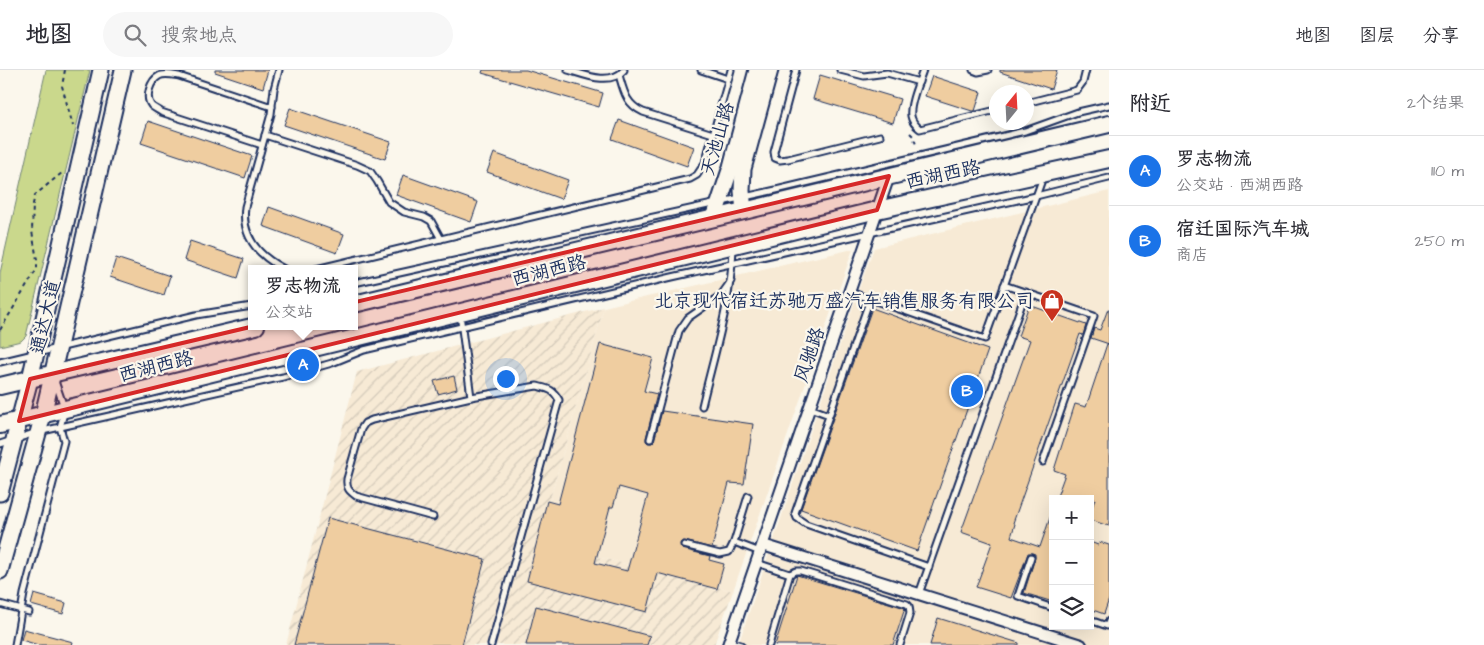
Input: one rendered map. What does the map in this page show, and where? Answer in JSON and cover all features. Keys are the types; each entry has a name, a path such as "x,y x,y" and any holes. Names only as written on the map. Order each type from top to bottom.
{"main road":[{"name":"通达大道","path":"0,493 7,442 19,421 30,379 101,70"},
{"name":"通达大道","path":"0,571 43,415 123,70"},
{"name":"天池山路","path":"714,218 731,167 757,70"},
{"name":"天池山路","path":"743,204 743,169 770,70"},
{"name":"西湖西路","path":"358,303 714,218 743,204 889,176 1109,124"},
{"name":"西湖西路","path":"0,426 461,320 734,246 877,210 1109,160"},
{"name":"西湖西路","path":"0,386 248,328"}],"street":[{"name":"风驰路","path":"729,643 889,176"},
{"path":"762,548 919,594 1081,645"}],"lane":[{"path":"276,265 262,254 252,242 246,231 244,216 272,107 279,70"},
{"path":"568,70 596,78 619,75 624,70"},
{"path":"701,70 728,79"},
{"path":"333,265 690,179 702,170 705,163 731,70"},
{"path":"796,70 774,152 775,158 780,160 788,159 880,136"},
{"path":"840,70 864,76 887,73 919,82"},
{"path":"923,70 911,108 911,117 914,125 920,129 989,112"},
{"path":"973,70 978,72 988,70"},
{"path":"1034,101 1077,90 1083,82 1086,70"},
{"path":"262,144 162,112 151,106 148,97 151,84 159,76 168,74 179,76 272,107"},
{"path":"619,75 628,100 634,108 713,134"},
{"path":"358,283 720,202 743,204 920,156 1025,131 1078,112 1109,105"},
{"path":"265,135 358,165 370,171 388,202 404,212 424,217 431,221 441,239"},
{"path":"850,292 985,339 1044,174"},
{"path":"7,442 38,432 284,377 461,320 733,263 1109,178"},
{"path":"702,406 727,302 734,246"},
{"path":"650,438 679,331 688,318 721,295 730,281"},
{"path":"1004,284 1094,316 1043,462"},
{"path":"919,594 1026,292"},
{"path":"870,299 795,513 797,518 806,524 929,567"},
{"path":"0,362 196,315 248,307"},
{"path":"461,320 471,397"},
{"path":"15,645 24,594 64,441 60,428 65,410 53,373"},
{"path":"433,517 356,496 349,491 346,486 347,479 358,437 365,423 471,397 537,386 555,392 559,400 491,645"},
{"path":"810,408 829,415"},
{"path":"684,545 720,554 729,552 734,542 748,496"},
{"path":"734,542 762,548"},
{"path":"1030,557 1018,596 1049,607"},
{"path":"756,563 790,574 801,571 907,604 910,613 900,645"},
{"path":"769,645 790,574"},
{"path":"0,604 29,612"},
{"path":"1094,621 1107,626 1109,621"},
{"path":"729,643 741,645"}],"path":[{"path":"65,70 62,86 74,127"},
{"path":"911,117 907,125 908,131 913,136 920,156"},
{"path":"0,330 37,269 32,231 33,204 36,195 63,172"}],"highlighted area":[{"path":"889,176 877,210 19,421 30,379"}],"shaded area":[{"path":"1109,191 1109,645 738,645 874,248"},
{"path":"853,249 733,591 538,542 604,307"},
{"path":"604,307 538,542 733,591 714,645 286,645 357,372"}],"green space":[{"path":"46,70 90,70 26,336 21,341 0,346 0,273"}],"building":[{"path":"215,70 268,70 263,88 215,72"},
{"path":"483,70 526,70 603,93 599,107 482,73"},
{"path":"1000,70 1057,70 1051,89 1000,72"},
{"path":"820,75 900,99 893,123 813,99"},
{"path":"932,76 981,92 975,111 925,96"},
{"path":"290,108 391,142 385,159 284,125"},
{"path":"619,120 694,147 687,166 612,139"},
{"path":"148,121 252,156 245,178 141,143"},
{"path":"494,153 568,180 561,199 487,172"},
{"path":"403,175 478,202 471,222 396,195"},
{"path":"269,207 344,234 337,253 263,226"},
{"path":"190,241 244,259 238,278 184,260"},
{"path":"116,258 170,276 164,295 110,277"},
{"path":"1029,305 1086,325 1083,335 1080,334 1013,523 1015,524 1011,537 1040,547 1049,521 1049,601 1024,593 1035,558 1035,554 1032,553 1028,553 1011,598 976,587 992,543 961,532 1030,340 1018,336"},
{"path":"872,308 988,350 917,551 801,509"},
{"path":"1108,309 1109,344 1091,338 1094,328 1100,330"},
{"path":"600,344 653,358 644,391 657,394 646,438 648,443 654,441 662,411 753,424 744,484 729,483 712,548 685,541 680,544 682,549 710,556 709,560 724,564 717,589 657,573 647,612 527,581 547,501 558,504","holes":["619,487 648,495 627,571 595,563 610,507 613,507"]},
{"path":"1107,344 1109,344 1109,526 1094,521 1094,495 1057,495 1065,474 1054,470 1075,404 1086,407"},
{"path":"454,376 457,389 438,394 434,381"},
{"path":"328,518 485,559 462,645 294,645"},
{"path":"1099,542 1109,545 1109,599 1104,614 1094,610 1094,544 1098,545"},
{"path":"797,575 905,608 893,645 775,645"},
{"path":"34,594 66,603 63,614 31,605"},
{"path":"536,606 650,636 647,645 526,645"},
{"path":"938,618 1019,643 1019,645 930,645"},
{"path":"24,629 73,642 72,645 39,645 21,640"}],"place":[{"name":"北京现代宿迁苏驰万盛汽车销售服务有限公司","path":"1052,322"},
{"name":"罗志物流","path":"303,365"},
{"name":"宿迁国际汽车城","path":"967,391"}]}
